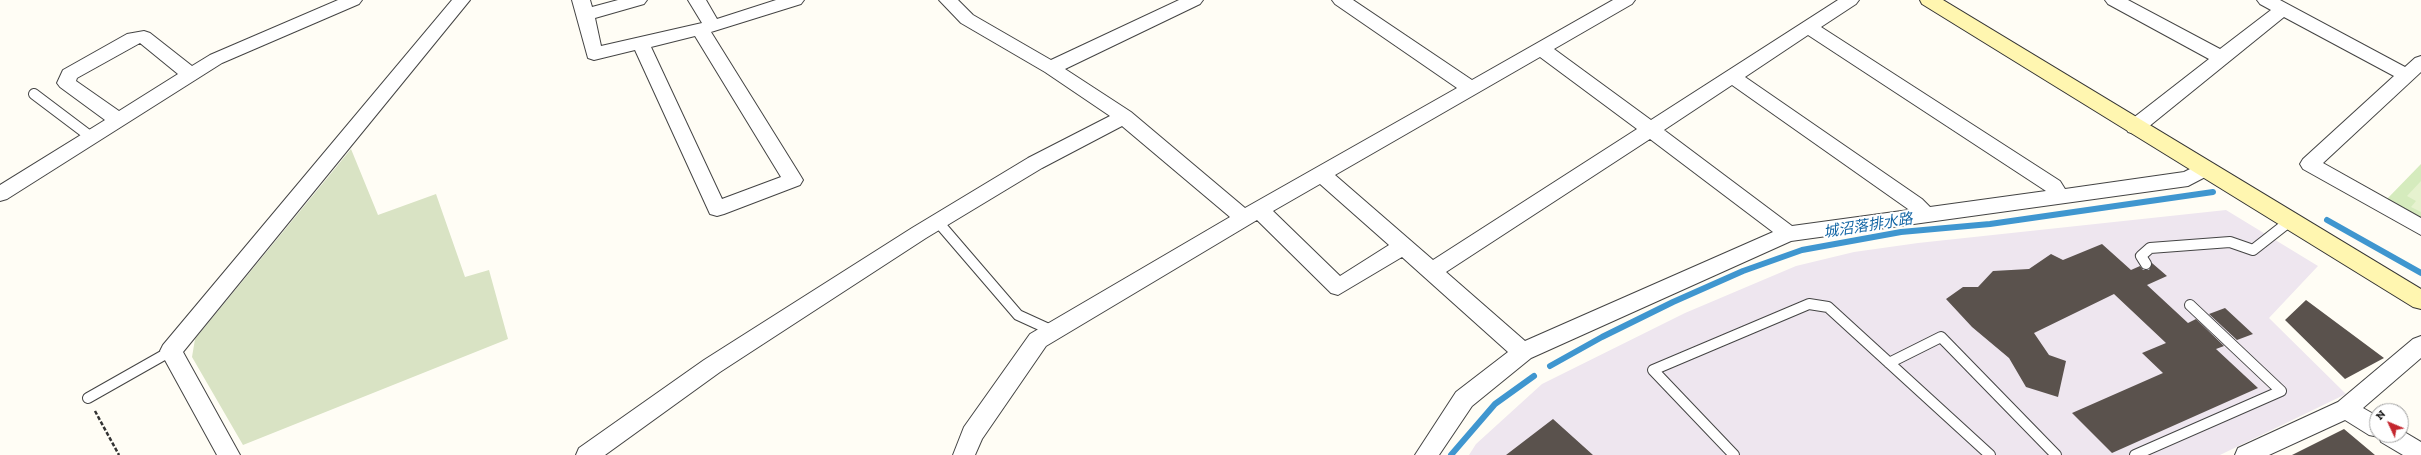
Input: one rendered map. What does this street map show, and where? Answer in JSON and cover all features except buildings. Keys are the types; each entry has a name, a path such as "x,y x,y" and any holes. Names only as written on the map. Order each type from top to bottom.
{"street":[{"path":"2,189 91,137 216,59 353,0"},
{"path":"229,455 172,351 461,0"},
{"path":"638,0 583,8 594,54 707,28 795,0"},
{"path":"640,43 717,209 793,180 707,28 697,0"},
{"path":"948,0 967,19 998,39 1050,68 1124,117 1252,214 1338,287 1404,246"},
{"path":"1050,68 1194,0"},
{"path":"1341,0 1472,89"},
{"path":"964,455 972,434 1038,340 1252,214 1626,0"},
{"path":"1432,271 1850,0"},
{"path":"1929,0 2421,300"},
{"path":"2114,0 2222,58"},
{"path":"2266,0 2406,75"},
{"path":"2135,127 2283,9"},
{"path":"1809,28 2053,186 2061,198"},
{"path":"118,120 66,83 69,74 133,38 144,37 191,75"},
{"path":"1542,49 1780,226 1788,234"},
{"path":"2421,62 2310,164 2421,227"},
{"path":"1733,77 1915,204 1925,215"},
{"path":"588,455 712,366 938,222 1035,163 1124,117"},
{"path":"1426,455 1464,399 1523,352 1788,234 2061,198 2188,179 2204,168"},
{"path":"1322,175 1523,352"},
{"path":"2246,455 2346,409 2421,345"},
{"path":"2346,409 2369,423"},
{"path":"2402,443 2421,454"}],"lane":[{"path":"34,94 91,137"},
{"path":"2146,264 2141,256 2150,248 2230,242 2253,250 2290,221"},
{"path":"938,222 1018,315 1052,331"},
{"path":"1734,455 1653,370 1809,304 1828,307 1990,455"},
{"path":"2135,455 2281,391 2190,305"},
{"path":"1889,364 1941,337 2056,455"},
{"path":"88,398 172,351"}],"path":[{"path":"88,398 119,455"}],"shaded area":[{"path":"2226,210 2318,266 2269,318 2346,394 2220,455 1469,455 1476,444 1542,384 1685,313 1796,266 1854,252 1918,243"}],"green space":[{"path":"351,149 378,215 436,194 465,277 489,270 508,339 243,445 192,357 195,339"},
{"path":"2421,164 2421,221 2386,200"},
{"path":"2421,181 2421,212 2411,207 2416,201 2407,196"}],"waterway":[{"name":"城沼落排水路","path":"1550,366 1602,337 1673,302 1743,271 1802,250 1901,232 1990,224 2213,192"},
{"name":"城沼落排水路","path":"2327,220 2421,273"},
{"name":"城沼落排水路","path":"1451,455 1495,404 1534,376"}]}
